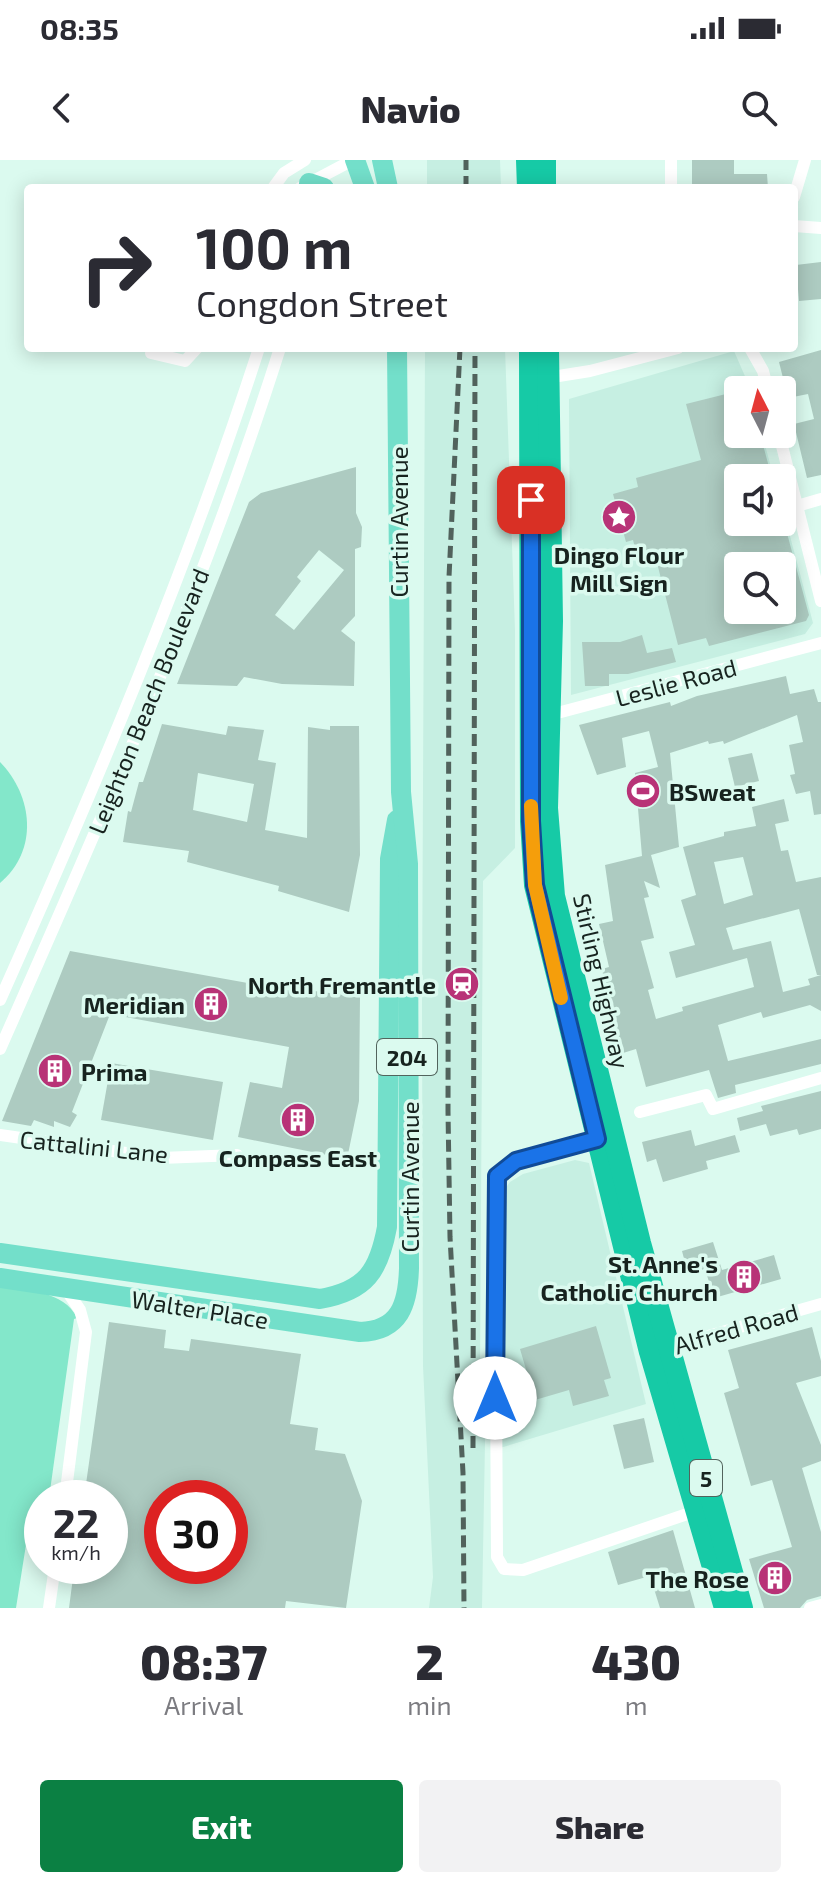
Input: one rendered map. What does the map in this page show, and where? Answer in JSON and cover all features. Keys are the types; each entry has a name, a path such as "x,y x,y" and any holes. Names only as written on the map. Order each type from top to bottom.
{"highway":[{"path":"527,160 528,184"},
{"path":"545,160 545,184"},
{"name":"Stirling Highway","path":"531,352 539,378 540,717 554,896 605,1137 660,1350 706,1508 742,1608"},
{"name":"Stirling Highway","path":"539,378 547,352"},
{"name":"Stirling Highway","path":"706,1508 725,1608"}],"main road":[{"path":"354,160 363,184"},
{"path":"382,160 387,184"},
{"name":"Curtin Avenue","path":"397,352 401,792 408,864 409,1290 397,1319"},
{"name":"Curtin Avenue","path":"358,1285 378,1265 387,1227 390,859 401,792"},
{"name":"Walter Place","path":"0,1253 320,1299 343,1295 358,1285"},
{"name":"Walter Place","path":"0,1278 360,1332 385,1328 397,1319"}],"street":[{"path":"276,184 284,173 305,160"},
{"path":"314,184 354,160"},
{"path":"671,160 671,184"},
{"path":"798,184 805,160"},
{"path":"798,226 821,228"},
{"path":"151,353 185,361 193,352"},
{"name":"Leighton Beach Boulevard","path":"0,1000 65,857 130,697 234,427 258,352"},
{"name":"Leighton Beach Boulevard","path":"0,1049 150,704 253,433 279,352"},
{"path":"539,378 658,352"},
{"path":"752,352 764,376"},
{"path":"782,448 821,601"},
{"path":"797,506 821,499"},
{"name":"Leslie Road","path":"540,717 821,643"},
{"path":"640,1112 706,1095 713,1109 821,1078"},
{"name":"Cattalini Lane","path":"0,1135 161,1158 237,1155"},
{"path":"605,1137 516,1161 501,1170 495,1183 497,1557 504,1569 523,1570 706,1508"},
{"path":"65,1288 84,1320 86,1354 68,1480"},
{"name":"Alfred Road","path":"660,1350 821,1304"},
{"path":"49,1608 52,1584"},
{"path":"810,1608 821,1605"}],"shaded area":[{"path":"427,160 500,160 501,184 427,184"},
{"path":"425,352 505,352 515,630 515,848 483,881 480,1376 486,1388 482,1608 429,1608 433,1577 423,1366"},
{"path":"734,352 745,376 724,376 724,448 766,448 770,464 724,464 724,536 790,536 794,552 724,552 724,624 796,624 796,559 813,623 805,634 571,695 569,399"},
{"path":"575,1160 589,1163 646,1404 500,1448 502,1193 510,1182 523,1174"}],"green space":[{"path":"0,762 19,791 27,823 21,855 13,870 0,883"},
{"path":"0,1286 54,1297 71,1309 77,1318 74,1319 52,1480 24,1480 24,1557 16,1608 0,1608"}],"building":[{"path":"692,160 734,160 734,174 767,174 768,184 692,184"},
{"path":"821,262 821,299 799,301 798,265"},
{"path":"821,350 821,475 807,478 796,432 796,424 814,419 808,394 796,396 796,376 782,376 779,362"},
{"path":"724,394 724,448 764,448 768,464 724,464 724,536 788,536 792,552 724,552 724,624 794,624 709,646 706,638 678,645 657,563 640,567 633,540 626,542 613,494 638,487 636,478 701,460 686,404"},
{"path":"356,467 356,513 362,527 361,547 355,549 355,616 341,631 355,642 354,686 282,684 244,677 237,686 177,684 249,502 261,493","holes":["319,550 344,570 294,630 275,615 301,581 297,577"]},
{"path":"796,567 809,615 806,621 796,624"},
{"path":"642,635 647,653 672,648 676,662 628,674 609,674 609,686 585,686 582,642 620,642"},
{"path":"786,676 790,694 814,689 818,702 821,702 821,814 814,815 810,791 796,794 790,775 795,774 789,745 803,742 797,715 724,744 723,741 709,744 708,741 670,753 679,847 651,855 660,888 644,881 649,897 644,898 654,938 641,941 654,988 648,990 656,1019 683,1011 682,1007 754,987 747,958 676,978 669,952 695,945 681,900 696,895 683,847 724,836 724,832 756,826 752,807 784,799 789,821 775,824 781,851 788,850 796,882 821,877 821,975 821,1011 810,1005 763,1018 761,1012 718,1025 728,1061 821,1039 821,1064 735,1085 736,1093 718,1098 709,1070 646,1087 636,1049 623,1053 611,1017 602,969 609,967 599,924 613,921 605,865 642,856 635,773 658,767 649,731 622,738 626,767 597,775 579,725 670,702 671,706 697,696","holes":["743,857 753,895 724,904 714,862","799,909 817,975 821,975 808,979 810,985 783,992 771,941 733,950 726,928"]},
{"path":"162,724 226,735 228,726 264,730 258,760 276,763 265,830 307,838 308,727 330,730 330,726 359,726 360,855 349,912 278,891 279,886 187,862 189,851 123,842 128,811 131,812 139,782 143,782","holes":["198,773 254,784 247,822 193,810"]},
{"path":"752,753 759,781 735,787 728,758"},
{"path":"70,951 298,992 299,989 360,997 359,1101 347,1159 238,1137 250,1082 282,1088 289,1047 120,1016 121,1006 114,1004 72,1112 77,1115 70,1127 54,1121 54,1127 34,1120 31,1126 2,1121"},
{"path":"111,1063 223,1082 213,1140 101,1120"},
{"path":"821,1091 821,1129 799,1135 797,1129 770,1136 766,1124 740,1131 737,1118 763,1111 761,1106"},
{"path":"691,1130 695,1146 735,1135 740,1152 706,1161 708,1169 663,1182 656,1159 647,1162 642,1142"},
{"name":"St. Anne's Catholic Church","path":"713,1242 722,1270 774,1255 781,1279 714,1298 705,1269 688,1274 682,1251"},
{"path":"109,1322 166,1330 164,1348 189,1351 191,1339 301,1354 290,1424 318,1428 315,1450 345,1454 362,1501 346,1608 286,1601 285,1608 69,1608 72,1584 128,1584 128,1480 87,1480"},
{"path":"596,1326 611,1378 604,1380 609,1396 573,1406 569,1390 535,1400 520,1349"},
{"path":"812,1327 821,1361 821,1376 796,1383 821,1445 821,1461 802,1468 821,1532 821,1596 807,1600 800,1608 764,1608 749,1559 792,1547 772,1480 751,1486 724,1393 739,1388 728,1350"},
{"path":"644,1418 654,1462 624,1469 613,1425"},
{"path":"673,1530 695,1608 660,1608 650,1576 618,1585 608,1552"}],"railway":[{"path":"466,160 466,184"},
{"path":"460,352 449,577 448,1111 450,1237 463,1473 464,1608"},
{"path":"473,1448 475,352"}],"slow traffic":[{"path":"531,806 535,885 561,998"}],"place":[{"name":"Dingo Flour Mill Sign","path":"619,517"},
{"name":"BSweat","path":"643,791"},
{"name":"North Fremantle","path":"462,984"},
{"name":"Meridian","path":"211,1004"},
{"name":"Prima","path":"55,1071"},
{"name":"Compass East","path":"298,1120"},
{"name":"St. Anne's Catholic Church","path":"744,1277"},
{"name":"The Rose","path":"775,1578"}],"route":[{"path":"495,1398 497,1176 516,1161 597,1139 535,885 531,821 531,500"}]}
